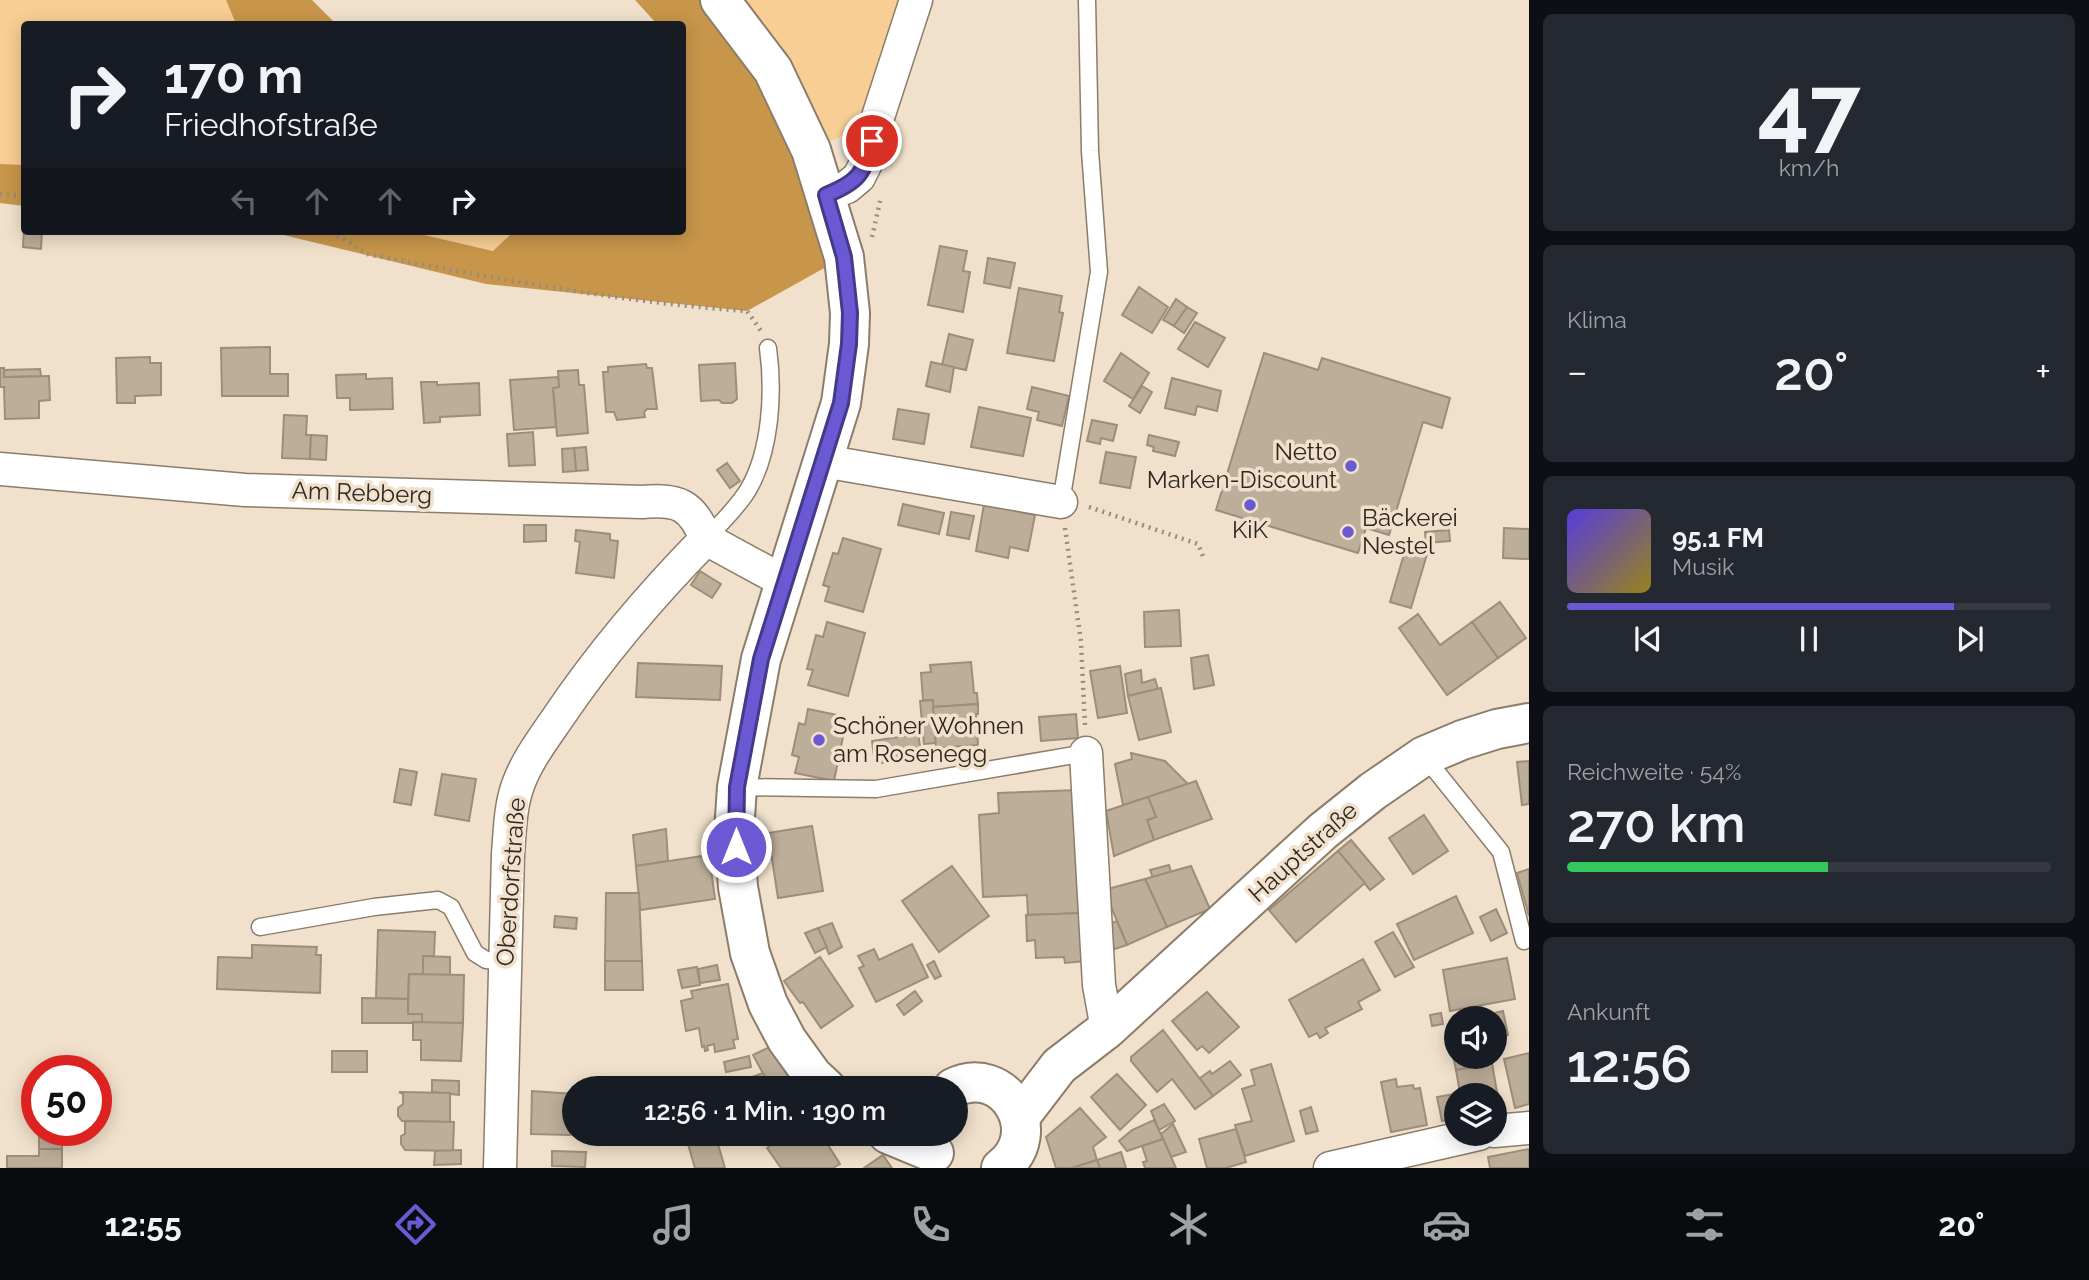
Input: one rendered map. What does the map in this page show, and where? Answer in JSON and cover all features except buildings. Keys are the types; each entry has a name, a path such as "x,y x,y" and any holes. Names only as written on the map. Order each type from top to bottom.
{"main road":[{"path":"720,0 773,70 807,139 844,257 850,313 841,403 783,581 761,659 737,787 734,832 738,887 750,953 768,1004 788,1040 813,1076"},
{"name":"Hauptstraße","path":"1010,1104 1107,1030 1323,831 1373,791 1424,756 1497,729 1529,723"},
{"path":"968,1083 980,1083 1010,1104 1021,1135 1007,1165"}],"street":[{"path":"826,195 847,187 859,177 867,161 877,120 916,0"},
{"path":"823,461 1062,502"},
{"name":"Am Rebberg","path":"0,469 245,490 642,502 667,500 678,503 689,511 698,521 706,539"},
{"path":"706,539 783,581"},
{"name":"Oberdorfstraße","path":"499,1168 511,816 518,786 529,761 589,671 649,597 706,539"},
{"path":"1086,754 1100,985 1107,1030"},
{"path":"1507,1130 1529,1128"},
{"path":"1330,1168 1444,1142"}],"lane":[{"path":"1062,502 1099,272 1090,151 1087,0"},
{"path":"706,539 747,491 757,472 767,427 771,373 768,348"},
{"path":"737,787 876,789 1086,754"},
{"path":"1424,756 1501,852 1524,941"},
{"path":"260,927 374,906 438,900 450,906 475,953 486,960 505,962"}],"path":[{"path":"0,194 21,196"},
{"path":"334,235 367,254 391,259 555,289 670,306 747,311"},
{"path":"1086,754 1081,642 1062,502 1087,507 1198,544 1204,559"}],"shaded area":[{"path":"0,0 226,0 235,21 21,21 21,165 0,164"},
{"path":"226,0 312,0 333,21 235,21"},
{"path":"635,0 720,0 844,257 747,311 486,284 284,235 424,235 493,251 510,235 686,235 686,21 654,21"},
{"path":"720,0 916,0 877,120 811,150"},
{"path":"0,164 21,165 21,206 0,203"},
{"path":"424,235 510,235 494,251"}],"place":[{"name":"Netto Marken-Discount","path":"1351,466"},
{"name":"KiK","path":"1250,505"},
{"name":"Bäckerei Nestel","path":"1348,532"},
{"name":"Schöner Wohnen am Rosenegg","path":"819,740"}],"route":[{"path":"736,847 734,832 737,787 761,659 783,581 841,403 850,313 844,257 826,195 847,187 859,177 872,141"}]}
